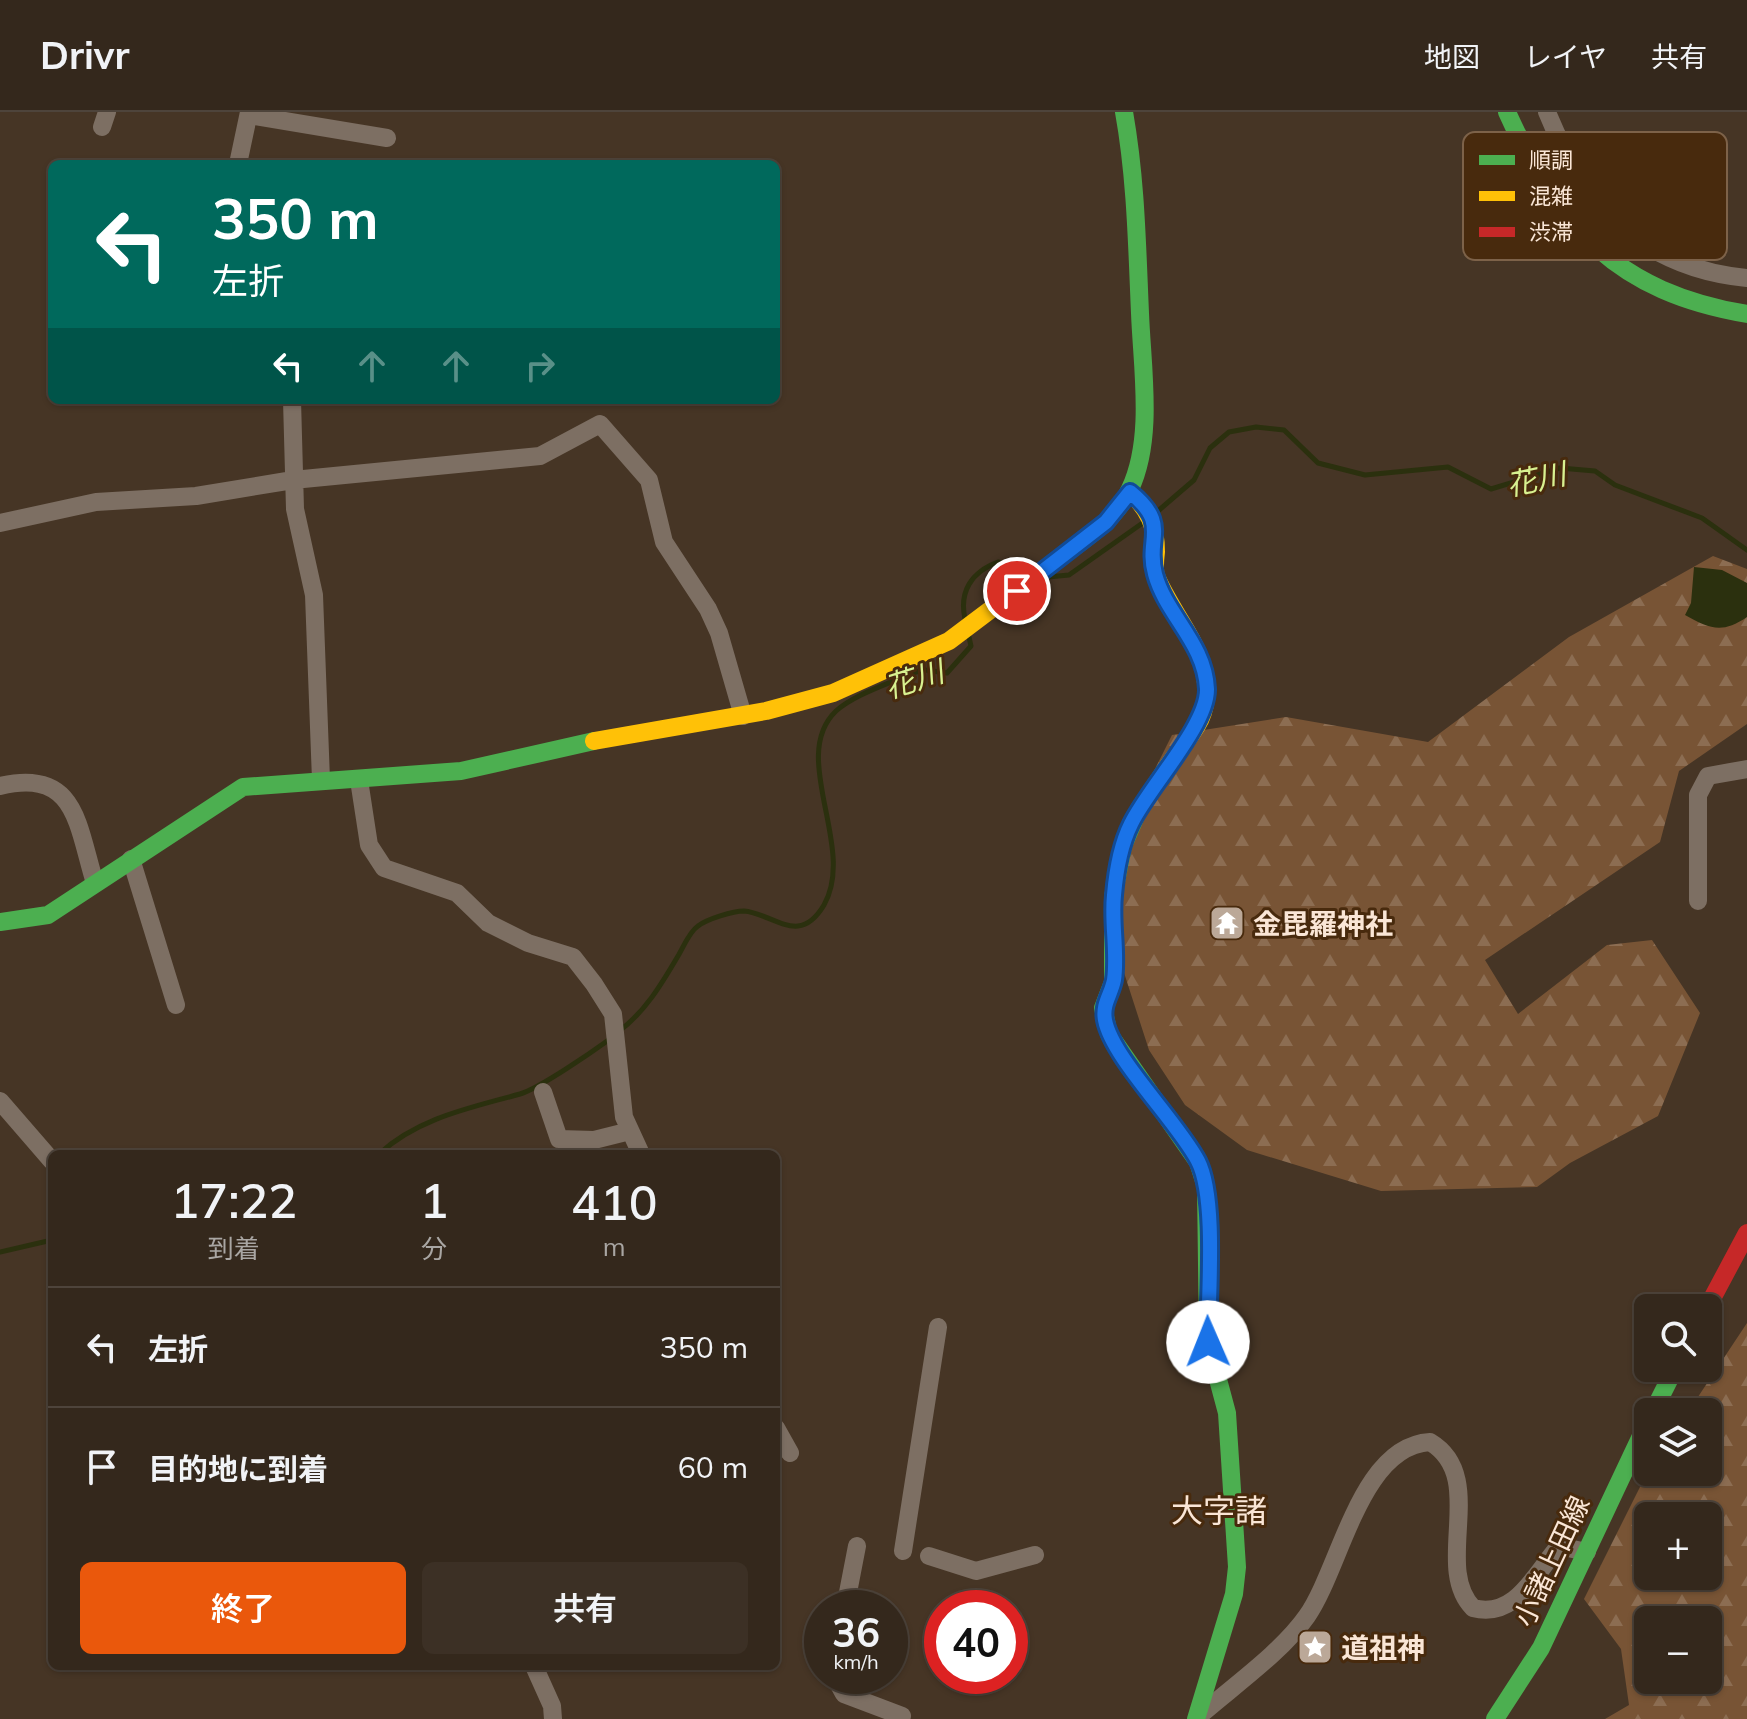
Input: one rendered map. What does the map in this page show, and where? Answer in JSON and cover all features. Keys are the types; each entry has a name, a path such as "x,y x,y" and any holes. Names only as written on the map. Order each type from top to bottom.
{"street":[{"path":"2,917 48,915 243,787 461,771 540,751 743,716 833,693 949,641 1085,540 1116,512 1130,492 1140,448 1142,373 1134,176 1124,112"},
{"path":"1507,112 1516,132"},
{"path":"1547,112 1555,132"},
{"path":"239,160 249,113 387,138"},
{"path":"1610,260 1626,273 1680,301 1747,314"},
{"path":"1674,260 1683,265 1747,278"},
{"path":"292,404 295,509 314,595 321,780"},
{"path":"0,523 96,502 196,496 293,480 540,456 600,424 649,480 664,542 708,609 743,716"},
{"path":"1130,492 1146,507 1152,521 1156,535 1155,574 1189,633 1207,688 1200,719 1139,809 1126,836 1113,897 1113,982 1103,1008 1109,1034 1198,1162 1206,1187 1208,1342 1227,1413 1237,1567 1234,1594 1196,1719"},
{"path":"1698,901 1698,795 1708,776 1747,769"},
{"path":"0,786 35,779 65,796 75,815 95,883"},
{"path":"359,780 369,845 384,868 457,893 488,923 528,943 573,957 613,1014 624,1117 639,1150"},
{"path":"131,859 176,1005"},
{"path":"543,1092 559,1139 594,1140 630,1131"},
{"path":"0,1101 48,1156"},
{"path":"1714,1294 1747,1233"},
{"path":"903,1551 938,1327"},
{"path":"780,1435 790,1453"},
{"path":"1196,1719 1308,1615 1360,1500 1377,1476 1407,1446 1430,1442 1442,1449 1450,1462 1459,1501 1461,1588 1473,1608 1504,1608 1517,1599 1555,1551 1563,1547 1587,1552"},
{"name":"小諸上田線","path":"1495,1719 1535,1659 1634,1451"},
{"path":"848,1590 857,1546"},
{"path":"929,1556 976,1571 1035,1555"},
{"path":"536,1670 552,1706 553,1719"},
{"path":"844,1694 902,1716"}],"green space":[{"path":"1713,556 1747,569 1747,724 1679,771 1660,842 1485,960 1518,1014 1607,945 1652,940 1700,1013 1658,1116 1570,1163 1537,1187 1381,1191 1247,1150 1185,1105 1149,1050 1117,951 1114,851 1172,735 1286,717 1428,742 1569,637"},
{"path":"1747,1323 1747,1719 1605,1719 1629,1705 1621,1649 1584,1599 1640,1486 1722,1486 1722,1398 1697,1398 1708,1382 1722,1382 1722,1361"}],"shaded area":[{"path":"1694,567 1722,570 1747,583 1747,617 1730,626 1716,628 1685,615 1691,603"}],"waterway":[{"name":"花川","path":"1158,511 1194,480 1210,448 1229,432 1256,427 1284,430 1318,463 1365,475 1448,467 1491,489 1560,468 1595,471 1615,485 1702,518 1747,550"},
{"name":"花川","path":"1048,577 1069,575 1144,522"},
{"name":"花川","path":"965,619 966,592 981,571 998,562 1027,571"},
{"name":"花川","path":"618,1032 652,997 689,936 702,923 744,911 796,926 815,917 824,905 832,882 830,830 820,777 819,753 823,730 836,711 862,694 912,673 925,670 947,673 971,646 969,637"},
{"name":"花川","path":"384,1150 410,1131 428,1123 529,1090 610,1039"},
{"name":"花川","path":"0,1252 48,1241"}],"traffic: fast":[{"path":"1046,568 1093,533 1123,502 1142,448 1145,402 1137,238 1124,112"},
{"path":"1507,112 1517,132"},
{"path":"1613,260 1662,290 1702,304 1747,314"},
{"path":"0,922 48,915 243,787 461,771 594,741"},
{"path":"1168,766 1139,809 1123,846 1113,897 1113,982 1103,1008 1109,1034 1198,1162 1206,1187 1208,1342 1227,1413 1237,1567 1234,1594 1196,1719"},
{"path":"1660,1398 1668,1382"},
{"path":"1495,1719 1541,1648 1634,1451"}],"traffic: slow":[{"path":"1130,492 1142,505 1153,526 1156,576 1194,645 1206,681 1206,700 1200,720 1168,766"},
{"path":"594,741 766,711 833,693 949,641 1046,568"}],"traffic: jam":[{"path":"1714,1294 1747,1233"}],"place":[{"name":"金毘羅神社","path":"1227,923"},
{"name":"道祖神","path":"1315,1647"}],"district":[{"name":"大字諸","path":"1219,1510"}],"route":[{"path":"1017,591 1106,522 1130,492 1146,507 1152,521 1156,535 1155,574 1162,591 1189,633 1202,664 1207,688 1200,719 1139,809 1123,846 1113,897 1113,982 1103,1008 1109,1034 1118,1050 1175,1126 1198,1162 1206,1187 1208,1342"}]}
